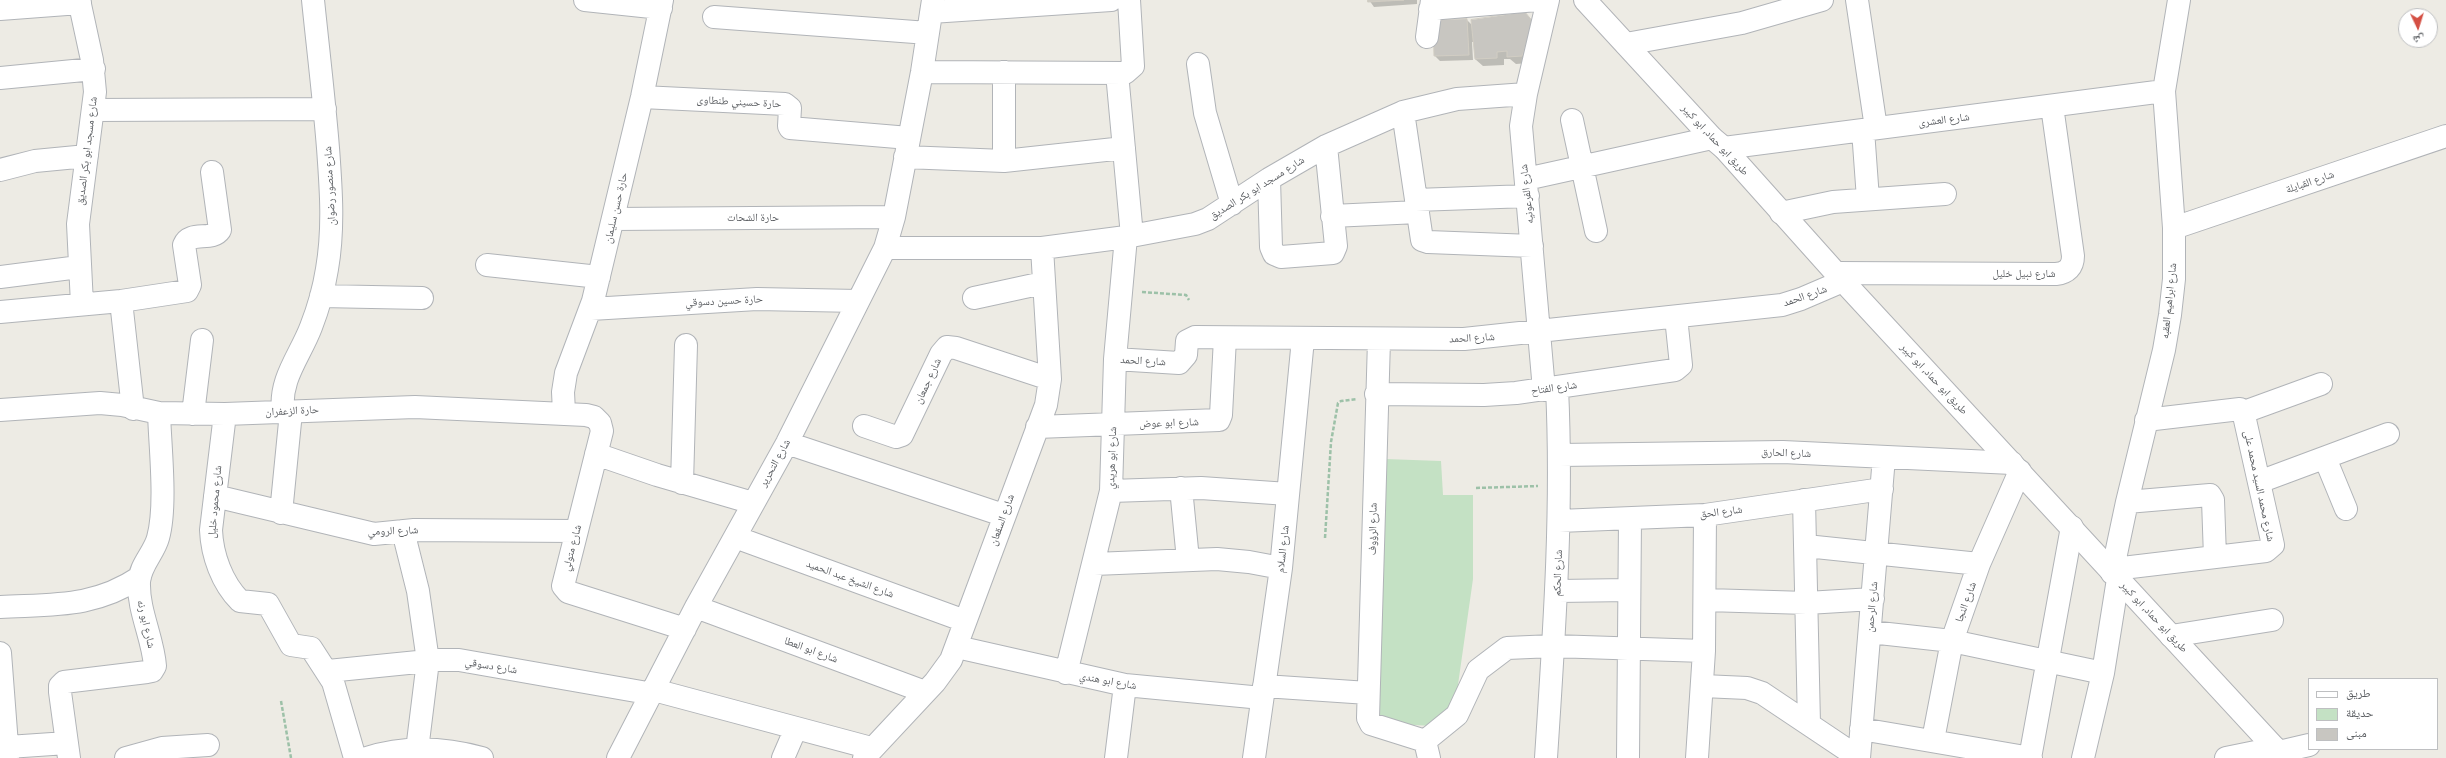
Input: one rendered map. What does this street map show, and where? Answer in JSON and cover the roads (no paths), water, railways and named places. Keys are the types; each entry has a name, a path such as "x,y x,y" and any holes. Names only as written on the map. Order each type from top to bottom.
{"street":[{"name":"شارع منصور رضوان","path":"281,513 287,412 282,401 285,380 311,328 321,296 328,263 333,209 325,109 313,0"},
{"path":"584,0 662,4"},
{"path":"932,6 1111,0"},
{"name":"شارع ابو هريدي","path":"1066,673 1111,492 1115,359 1121,291 1129,237 1124,148 1125,67 1129,0"},
{"path":"1427,37 1431,4 1537,0"},
{"name":"شارع الفرعونيه","path":"1548,0 1526,94 1521,139 1540,333 1550,389"},
{"name":"طريق ابو حماد, ابو كبير","path":"1585,0 2279,753"},
{"path":"1626,44 1756,20 1822,0"},
{"path":"1857,0 1870,129 1868,199"},
{"name":"شارع ابراهيم العقبه","path":"2083,758 2103,673 2115,574 2127,502 2164,350 2170,315 2174,279 2174,228 2164,91 2179,0"},
{"path":"0,9 80,1"},
{"name":"شارع مسجد ابو بكر الصديق","path":"80,1 94,69 95,92 78,224 82,304"},
{"name":"حارة حسن سليمان","path":"564,412 563,392 566,373 591,308 642,97 662,4"},
{"name":"شارع التحرير","path":"618,758 696,607 787,443 884,248 894,217 922,72 932,6"},
{"path":"714,17 928,33"},
{"path":"1198,64 1205,113 1232,204"},
{"path":"922,72 1004,72 1125,67"},
{"path":"0,78 94,69"},
{"path":"1004,72 1004,160"},
{"name":"شارع العشرى","path":"1332,216 1417,206 1527,188 1583,167 1718,143 1870,129 2164,91"},
{"name":"شارع مسجد ابو بكر الصديق","path":"884,248 1042,248 1129,237 1202,222 1269,179 1326,146 1403,112 1456,99 1526,94"},
{"name":"حارة حسيني طنطاوى","path":"642,97 785,104 790,108 790,128 907,148"},
{"name":"شارع نبيل خليل","path":"1839,277 2056,274 2069,269 2073,263 2073,256 2052,106"},
{"path":"93,110 325,109"},
{"path":"1403,112 1421,237 1425,242 1532,246"},
{"path":"1572,120 1596,231"},
{"name":"شارع القبايلة","path":"2174,228 2446,136"},
{"path":"1269,179 1271,247 1274,254 1281,257 1333,253 1336,246 1326,146"},
{"path":"907,148 1004,160 1124,148"},
{"path":"0,170 35,161 87,156"},
{"path":"0,312 121,301 183,292 190,289 184,245 192,238 215,234 220,230 212,172"},
{"path":"1781,213 1833,202 1945,194"},
{"name":"حارة الشحات","path":"613,219 894,217"},
{"name":"شارع السقعان","path":"868,753 943,672 957,647 1003,515 1046,405 1050,379 1042,248"},
{"path":"487,265 599,277"},
{"path":"0,277 79,267"},
{"name":"شارع الحمد","path":"1115,359 1179,363 1186,355 1187,344 1190,338 1379,340 1464,339 1540,333 1782,305 1801,299 1839,277"},
{"path":"974,298 1043,283"},
{"path":"321,296 422,298"},
{"name":"حارة حسين دسوقي","path":"591,308 757,298 858,301"},
{"path":"121,301 133,409"},
{"name":"شارع الفتاح","path":"1376,396 1484,395 1550,389 1678,369 1681,365 1676,317"},
{"name":"شارع ابو عوض","path":"1037,427 1219,420 1221,415 1225,338"},
{"name":"شارع السلام","path":"1254,758 1281,568 1303,339"},
{"path":"193,414 202,340"},
{"name":"شارع الرؤوف","path":"1379,340 1376,396 1368,718 1371,724 1427,750"},
{"path":"682,483 686,345"},
{"name":"شارع جمعان","path":"864,426 896,437 902,436 941,354 947,347 956,348 1050,379"},
{"path":"2146,420 2240,409 2244,412 2321,384"},
{"name":"شارع الحكم","path":"1546,758 1558,591 1560,486 1560,455 1550,389"},
{"name":"حارة الزعفران","path":"0,410 100,403 122,405 133,409 159,413 193,414 408,407 564,412 586,415"},
{"name":"شارع محمد السيد محمد على","path":"2115,574 2215,557 2266,551 2272,548 2244,412"},
{"name":"شارع ابو رنه","path":"68,750 60,692 60,686 64,682 146,672 152,670 155,666 140,596 140,577 158,538 162,514 159,413"},
{"name":"شارع محمود خليل","path":"225,414 211,530 212,546 216,562 237,598 245,604 268,604 291,645 311,648 328,671"},
{"name":"شارع متولي","path":"586,415 594,417 600,423 602,431 562,581 564,589 568,592 685,629"},
{"path":"2259,482 2388,434"},
{"path":"787,443 1003,515"},
{"name":"شارع الحارق","path":"1560,455 1739,452 1884,457 2016,467"},
{"path":"596,454 682,483 753,503"},
{"name":"شارع الرحمن","path":"1859,758 1884,457"},
{"path":"2325,458 2346,509"},
{"name":"شارع النجا","path":"1933,740 1952,641 1979,564 2016,467"},
{"path":"1111,492 1181,488 1247,490 1288,494"},
{"path":"1181,488 1188,560"},
{"name":"شارع الحق","path":"1559,521 1706,515 1882,489"},
{"path":"2127,502 2210,495 2213,500 2215,557"},
{"name":"شارع الرومي","path":"215,496 359,532 388,534 403,531 576,530"},
{"path":"1804,500 1809,724"},
{"path":"1697,758 1703,686 1706,600 1706,515"},
{"path":"1628,758 1630,519"},
{"path":"1861,729 1933,740 2031,758 2072,527"},
{"path":"403,531 418,591 428,661 417,750"},
{"name":"شارع الشيخ عبد الحميد","path":"735,537 965,621"},
{"path":"1806,546 1979,564"},
{"path":"1094,564 1188,560 1233,560 1281,568"},
{"path":"0,603 89,601 113,593 140,577"},
{"path":"1558,591 1629,590"},
{"path":"1706,600 1807,603 1873,599"},
{"name":"شارع ابو العطا","path":"696,607 926,692"},
{"path":"2171,636 2272,620"},
{"path":"1870,632 1952,641 2103,673"},
{"path":"1427,750 1457,715 1478,670 1493,657 1507,648 1553,646 1704,651"},
{"name":"شارع ابو هندي","path":"957,647 1066,673 1125,685 1263,692 1368,693"},
{"path":"0,653 8,752 68,750"},
{"name":"شارع دسوقي","path":"328,671 428,661 459,660 479,663 653,692 796,728 868,753"},
{"path":"328,671 337,694 355,758"},
{"path":"1116,758 1125,685"},
{"path":"1703,686 1747,688 1762,693 1859,758"},
{"path":"783,758 796,728"},
{"path":"126,758 208,745"},
{"path":"2226,758 2279,753 2308,745"},
{"path":"367,758 417,750 434,749 482,758"}]}
